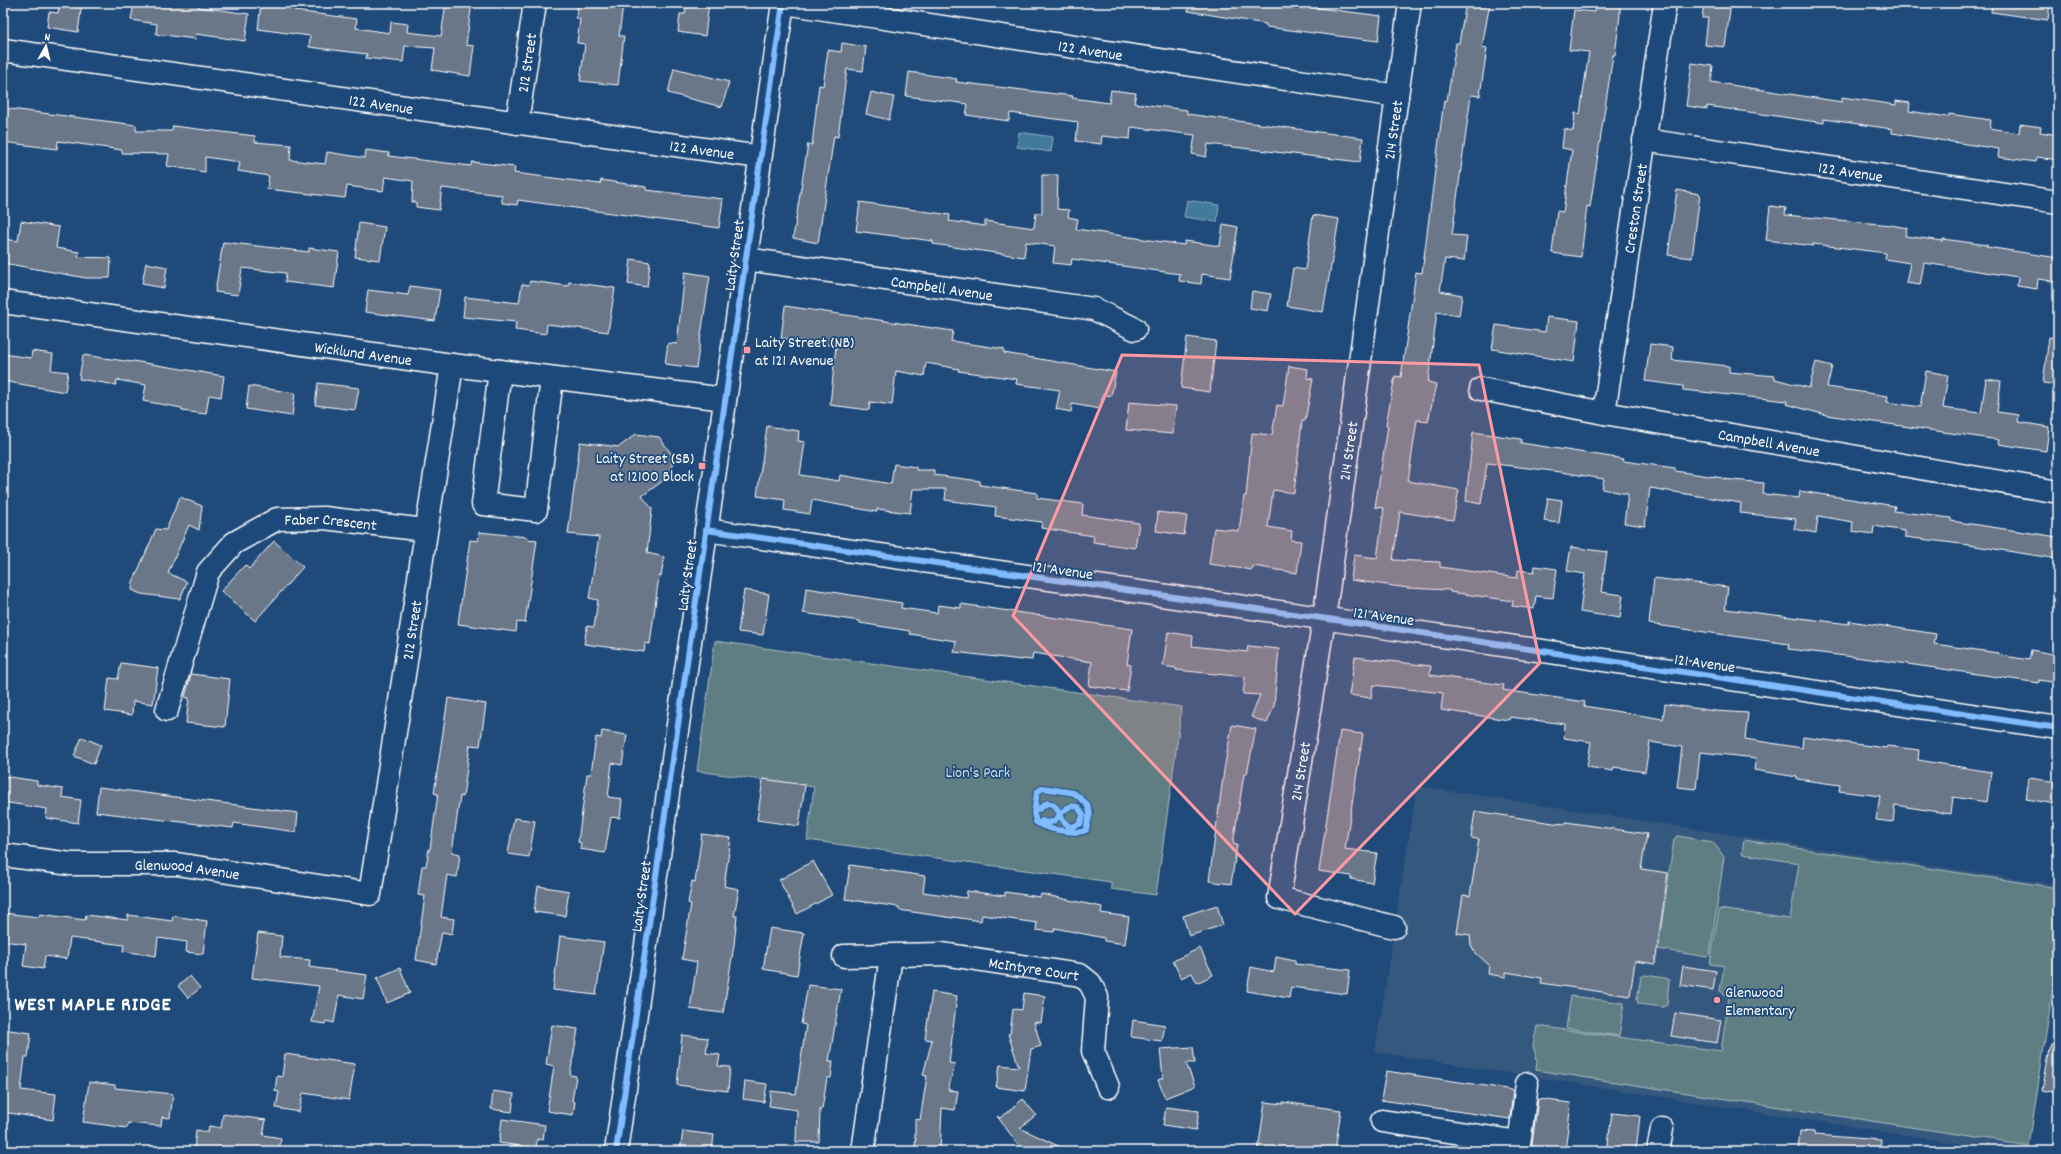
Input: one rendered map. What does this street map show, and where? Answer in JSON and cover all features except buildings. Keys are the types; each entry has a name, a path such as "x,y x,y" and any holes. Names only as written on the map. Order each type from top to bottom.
{"street":[{"name":"212 Street","path":"517,123 535,3"},
{"name":"122 Avenue","path":"784,3 1397,96"},
{"name":"Laity Street","path":"616,1151 760,157 784,3"},
{"name":"214 Street","path":"1394,927 1279,898 1324,619 1410,3"},
{"name":"Creston Street","path":"1604,413 1665,3"},
{"name":"122 Avenue","path":"3,50 760,157"},
{"name":"122 Avenue","path":"1644,140 2058,202"},
{"name":"Campbell Avenue","path":"746,259 1094,309 1135,329"},
{"name":"Wicklund Avenue","path":"3,302 452,365 725,399"},
{"name":"212 Street","path":"370,894 425,530 452,365"},
{"path":"500,371 483,504 536,510 552,378"},
{"name":"Campbell Avenue","path":"1481,389 1604,413 2058,492"},
{"name":"Faber Crescent","path":"167,710 208,572 234,543 277,519 324,518 425,530"},
{"name":"121 Avenue","path":"706,530 1324,619 2058,728"},
{"name":"Glenwood Avenue","path":"3,855 71,864 177,864 370,894"},
{"name":"McIntyre Court","path":"844,956 942,954 1080,975 1090,983 1097,997 1093,1051 1108,1087"},
{"path":"863,1151 891,956"},
{"path":"1382,1121 1518,1147 1527,1084"},
{"path":"1658,1151 1662,1129"}],"highlighted area":[{"path":"1122,355 1479,365 1540,663 1295,914 1013,616"}],"shaded area":[{"path":"1019,132 1053,137 1051,152 1017,147"},
{"path":"1187,200 1219,205 1217,222 1184,217"},
{"name":"Glenwood Elementary","path":"1417,786 2058,885 2058,948 2030,1151 2007,1151 1375,1052"}],"green space":[{"name":"Lion's Park","path":"715,641 1182,707 1156,895 1111,889 1111,882 807,840 814,787 697,771"},
{"path":"1678,836 1713,842 1724,857 1710,954 1707,957 1658,949 1674,839"},
{"path":"1744,840 2058,888 2058,955 2029,1145 1536,1070 1537,1060 1533,1046 1537,1026 1721,1051 1729,997 1720,991 1724,966 1710,964 1719,909 1790,919 1799,863 1742,854"},
{"path":"1645,975 1669,980 1667,1005 1663,1007 1638,1004 1637,999 1641,977"},
{"path":"1571,996 1624,1003 1619,1036 1566,1028"}],"cycle path":[{"path":"616,1151 783,3"},
{"path":"706,530 1335,620 2058,728"},
{"path":"1043,788 1074,793 1087,804 1090,813 1086,830 1069,832 1046,827 1036,822 1034,813 1037,792 1043,788"},
{"path":"1039,809 1047,803 1052,804 1057,809 1059,813 1061,817 1063,821 1070,827 1080,824 1083,815 1078,807 1072,806 1063,811 1060,815 1056,819 1052,822 1048,823 1042,821"}],"place":[{"name":"Laity Street (NB) at 121 Avenue","path":"747,350"},
{"name":"Laity Street (SB) at 12100 Block","path":"702,466"},
{"name":"Glenwood Elementary","path":"1717,1000"}],"district":[{"name":"WEST MAPLE RIDGE","path":"93,1003"}]}
